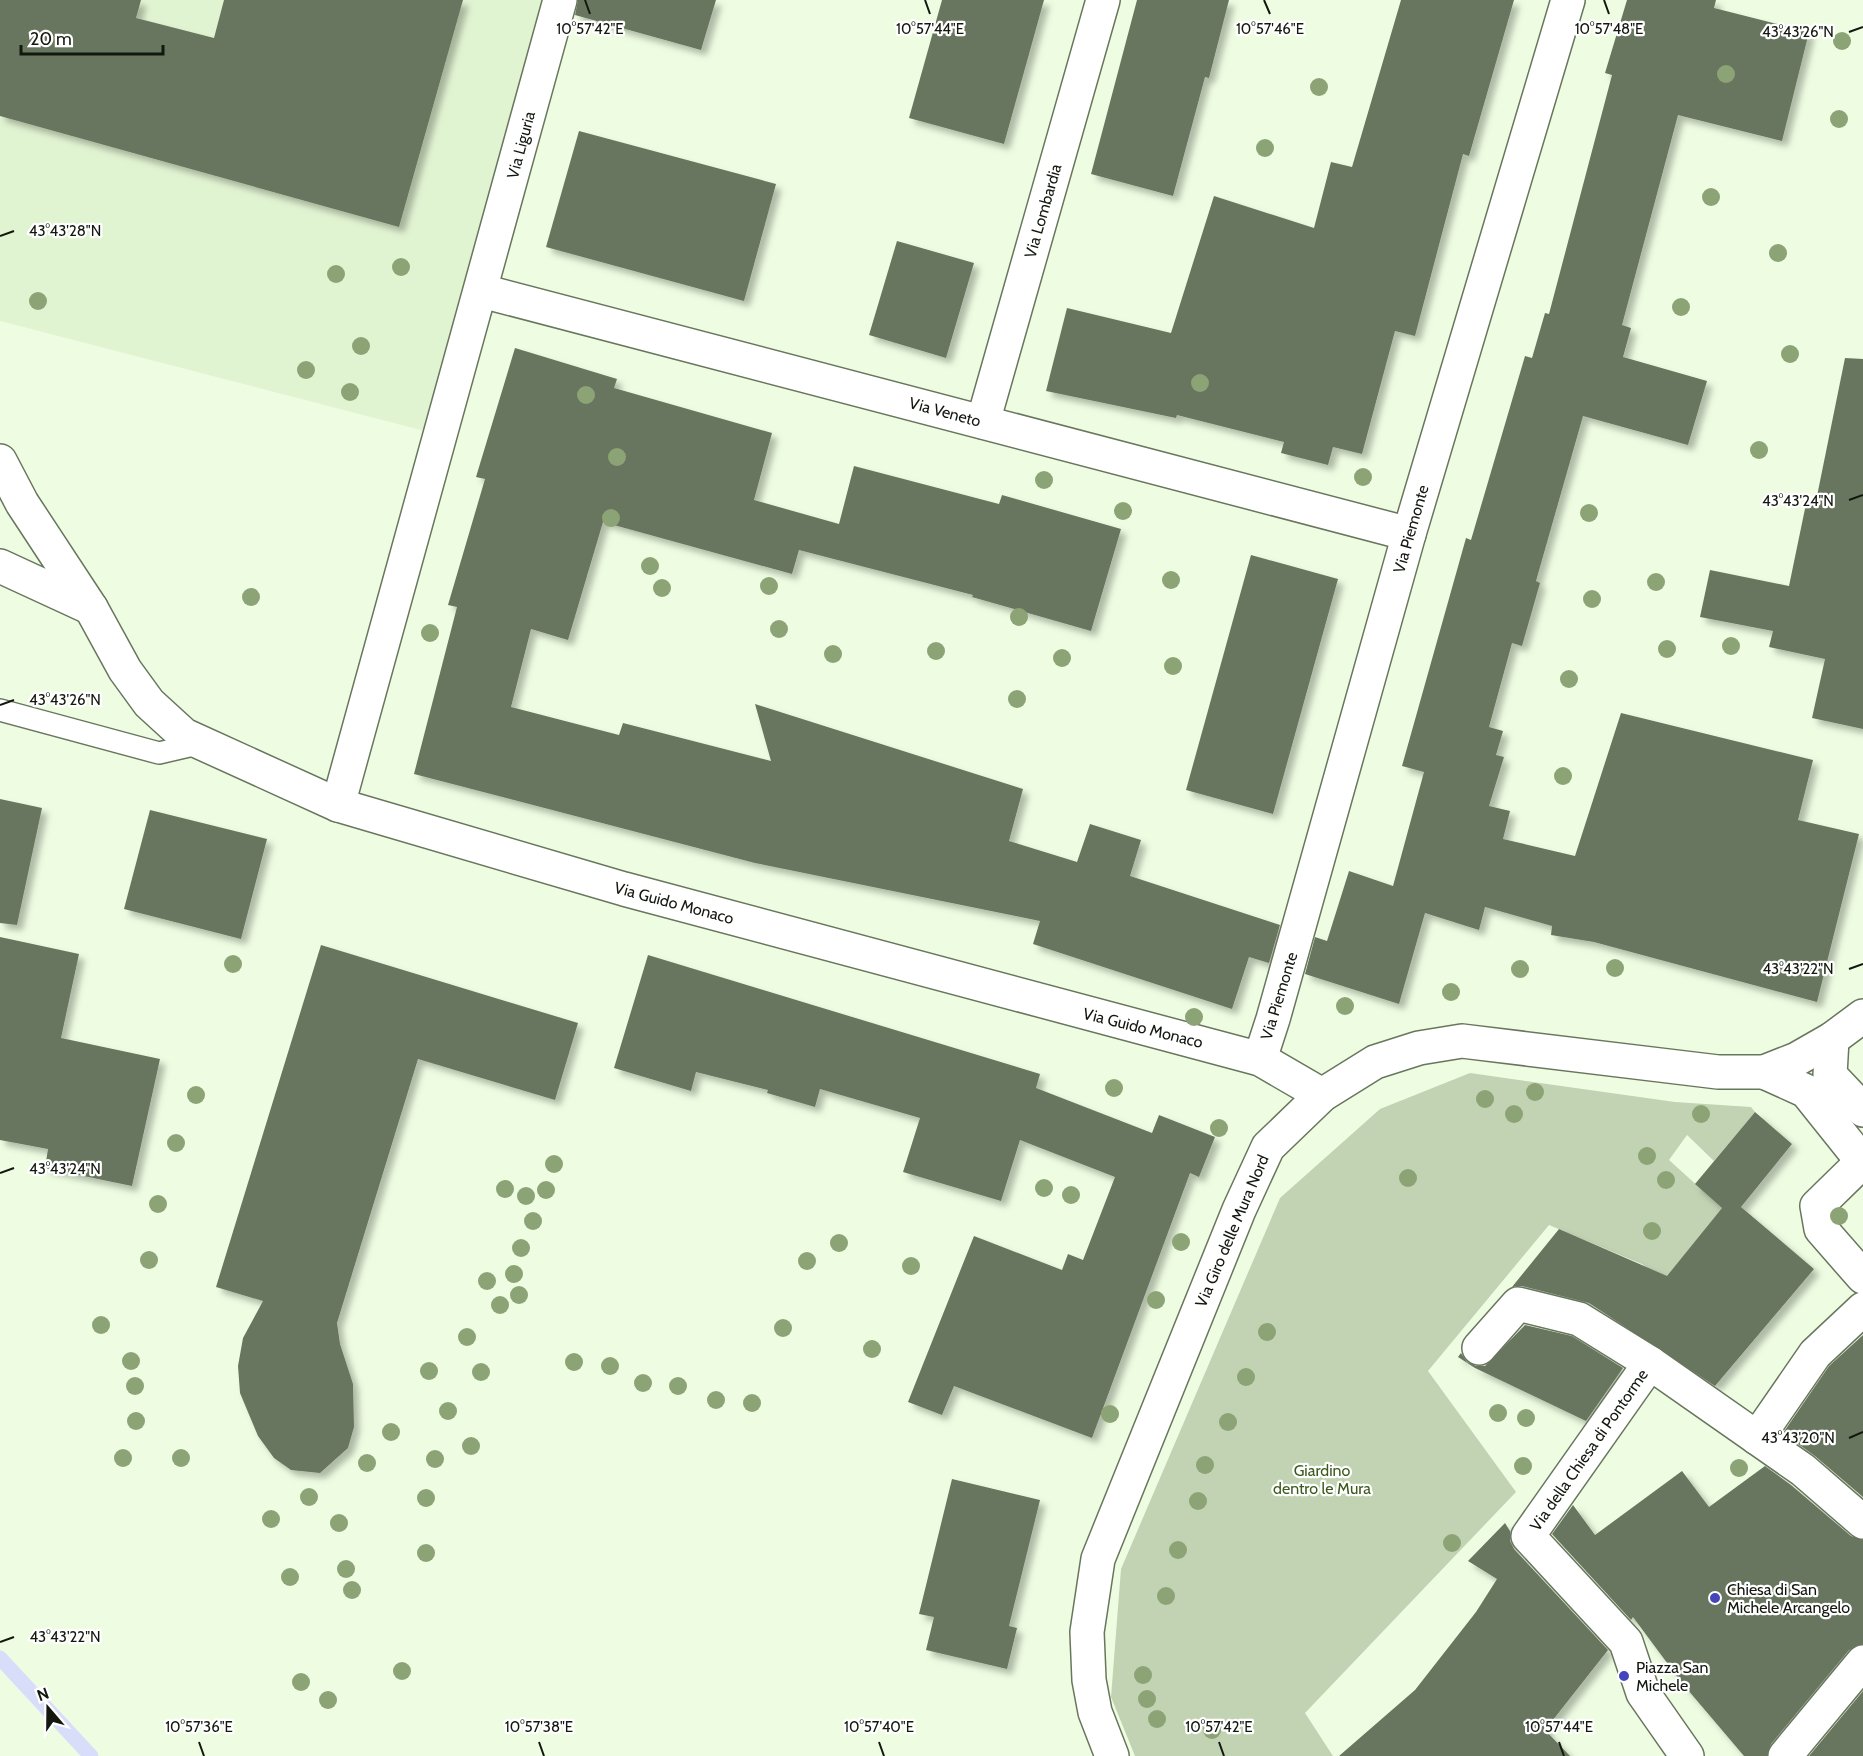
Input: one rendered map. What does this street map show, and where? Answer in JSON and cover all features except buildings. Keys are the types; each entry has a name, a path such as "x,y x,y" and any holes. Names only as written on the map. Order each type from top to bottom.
{"street":[{"name":"Via Liguria","path":"338,805 482,291 560,0"},
{"name":"Via Lombardia","path":"983,422 1103,0"},
{"name":"Via Piemonte","path":"1260,1059 1409,534 1568,0"},
{"name":"Via Veneto","path":"482,291 1409,534"},
{"name":"Via Guido Monaco","path":"0,461 11,497 91,608 125,670 149,703 184,735 338,805 624,889 1260,1059 1322,1095"},
{"path":"0,566 91,608"},
{"name":"Via Giro delle Mura Nord","path":"1112,1756 1095,1712 1089,1680 1086,1632 1098,1559 1239,1210 1268,1147 1322,1095 1375,1062 1419,1048 1462,1041 1718,1072 1764,1072 1797,1059 1832,1039 1863,1016"},
{"path":"1832,1039 1830,1075 1863,1110"},
{"path":"1764,1072 1806,1091 1863,1161 1817,1206 1821,1229 1863,1277"},
{"path":"1479,1348 1518,1304 1579,1319 1650,1363 1803,1470 1863,1522"},
{"path":"1757,1438 1815,1354 1863,1309"},
{"name":"Via della Chiesa di Pontorme","path":"1650,1363 1528,1536 1626,1642 1643,1693 1663,1725 1687,1756"},
{"path":"1785,1756 1863,1662"}],"lane":[{"path":"0,710 159,753 203,743"}],"shaded area":[{"path":"0,0 560,0 436,434 0,321"}],"green space":[{"name":"Giardino dentro le Mura","path":"1470,1073 1675,1102 1751,1107 1755,1112 1714,1161 1687,1135 1669,1160 1722,1208 1665,1280 1642,1264 1549,1225 1428,1371 1516,1492 1305,1713 1333,1756 1135,1756 1111,1697 1121,1569 1280,1198 1380,1109"}],"waterway":[{"path":"0,1658 91,1756"}],"place":[{"name":"Chiesa di San Michele Arcangelo","path":"1715,1598"},
{"name":"Piazza San Michele","path":"1624,1676"}]}
